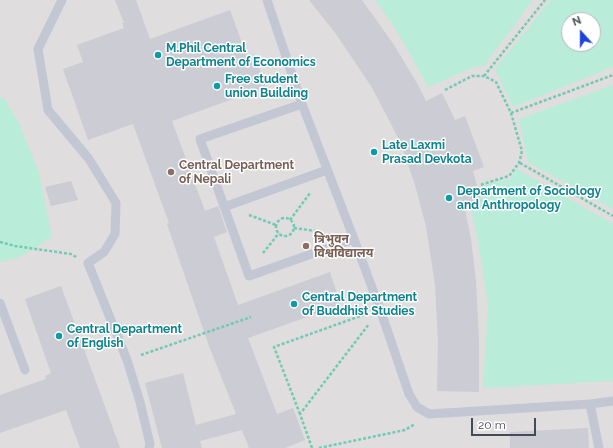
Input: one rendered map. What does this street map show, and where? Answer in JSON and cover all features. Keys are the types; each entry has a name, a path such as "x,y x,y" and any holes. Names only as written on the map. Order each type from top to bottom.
{"lane":[{"path":"62,0 38,49 48,110 89,159 116,203 115,234 104,252 88,263 127,360 150,444 149,448"},
{"path":"267,0 302,104 380,309 409,394 417,407 429,414 590,404 613,401"},
{"path":"302,104 200,140 249,276 354,239"},
{"path":"224,207 327,170"},
{"path":"0,304 25,370"},
{"path":"590,404 599,448"}],"path":[{"path":"484,76 545,0"},
{"path":"511,113 613,75"},
{"path":"445,90 472,76 484,76 496,82 511,113 522,151 519,163 509,176 480,185"},
{"path":"519,163 613,216"},
{"path":"285,218 290,220 294,227 292,232 287,236 281,235 276,228 278,222 285,218"},
{"path":"0,242 15,246 71,254 88,263"},
{"path":"300,414 380,309"},
{"path":"312,448 274,347 380,309"},
{"path":"127,360 251,317"},
{"path":"320,448 405,430 429,414"}],"shaded area":[{"name":"त्रिभुवन विश्वविद्यालय","path":"0,0 613,0 613,448 0,448"}],"green space":[{"path":"375,0 533,0 484,66 471,68 428,87 397,31"},
{"path":"551,0 613,0 613,67 513,107 495,69"},
{"path":"613,85 613,209 528,162 519,119"},
{"path":"0,97 4,98 19,123 39,173 52,237 18,258 0,262"},
{"path":"515,168 613,224 613,381 483,388 488,305 470,203 486,196 484,185 511,179"}],"building":[{"path":"115,0 136,0 150,39 230,10 247,57 254,54 266,87 172,121 205,211 218,206 227,232 214,237 238,305 330,272 341,305 248,338 277,414 293,408 305,440 285,448 249,448 242,430 200,441 202,448 162,448 145,383 183,373 196,425 236,414 209,346 167,224 169,223 133,124 88,140 63,69 83,62 77,45 124,28 122,23 124,23"},
{"name":"Department of Sociology and Anthropology","path":"309,0 362,0 394,45 426,101 442,93 455,120 465,116 484,167 473,171 481,201 464,205 471,239 476,281 479,340 479,392 437,391 438,341 435,285 426,226 415,185 401,144 371,86 336,34"},
{"path":"71,181 78,200 51,206 45,187"},
{"name":"Central Department of English","path":"61,286 120,448 80,448 66,410 0,433 0,395 46,379 45,376 51,373 25,299"},
{"path":"588,428 589,448 510,448 510,432"}],"place":[{"name":"M.Phil Central Department of Economics","path":"158,55"},
{"name":"Free student union Building","path":"217,86"},
{"name":"Late Laxmi Prasad Devkota","path":"374,152"},
{"name":"Central Department of Nepali","path":"171,172"},
{"name":"Department of Sociology and Anthropology","path":"449,198"},
{"name":"त्रिभुवन विश्वविद्यालय","path":"306,246"},
{"name":"Central Department of Buddhist Studies","path":"294,304"},
{"name":"Central Department of English","path":"59,336"}]}
